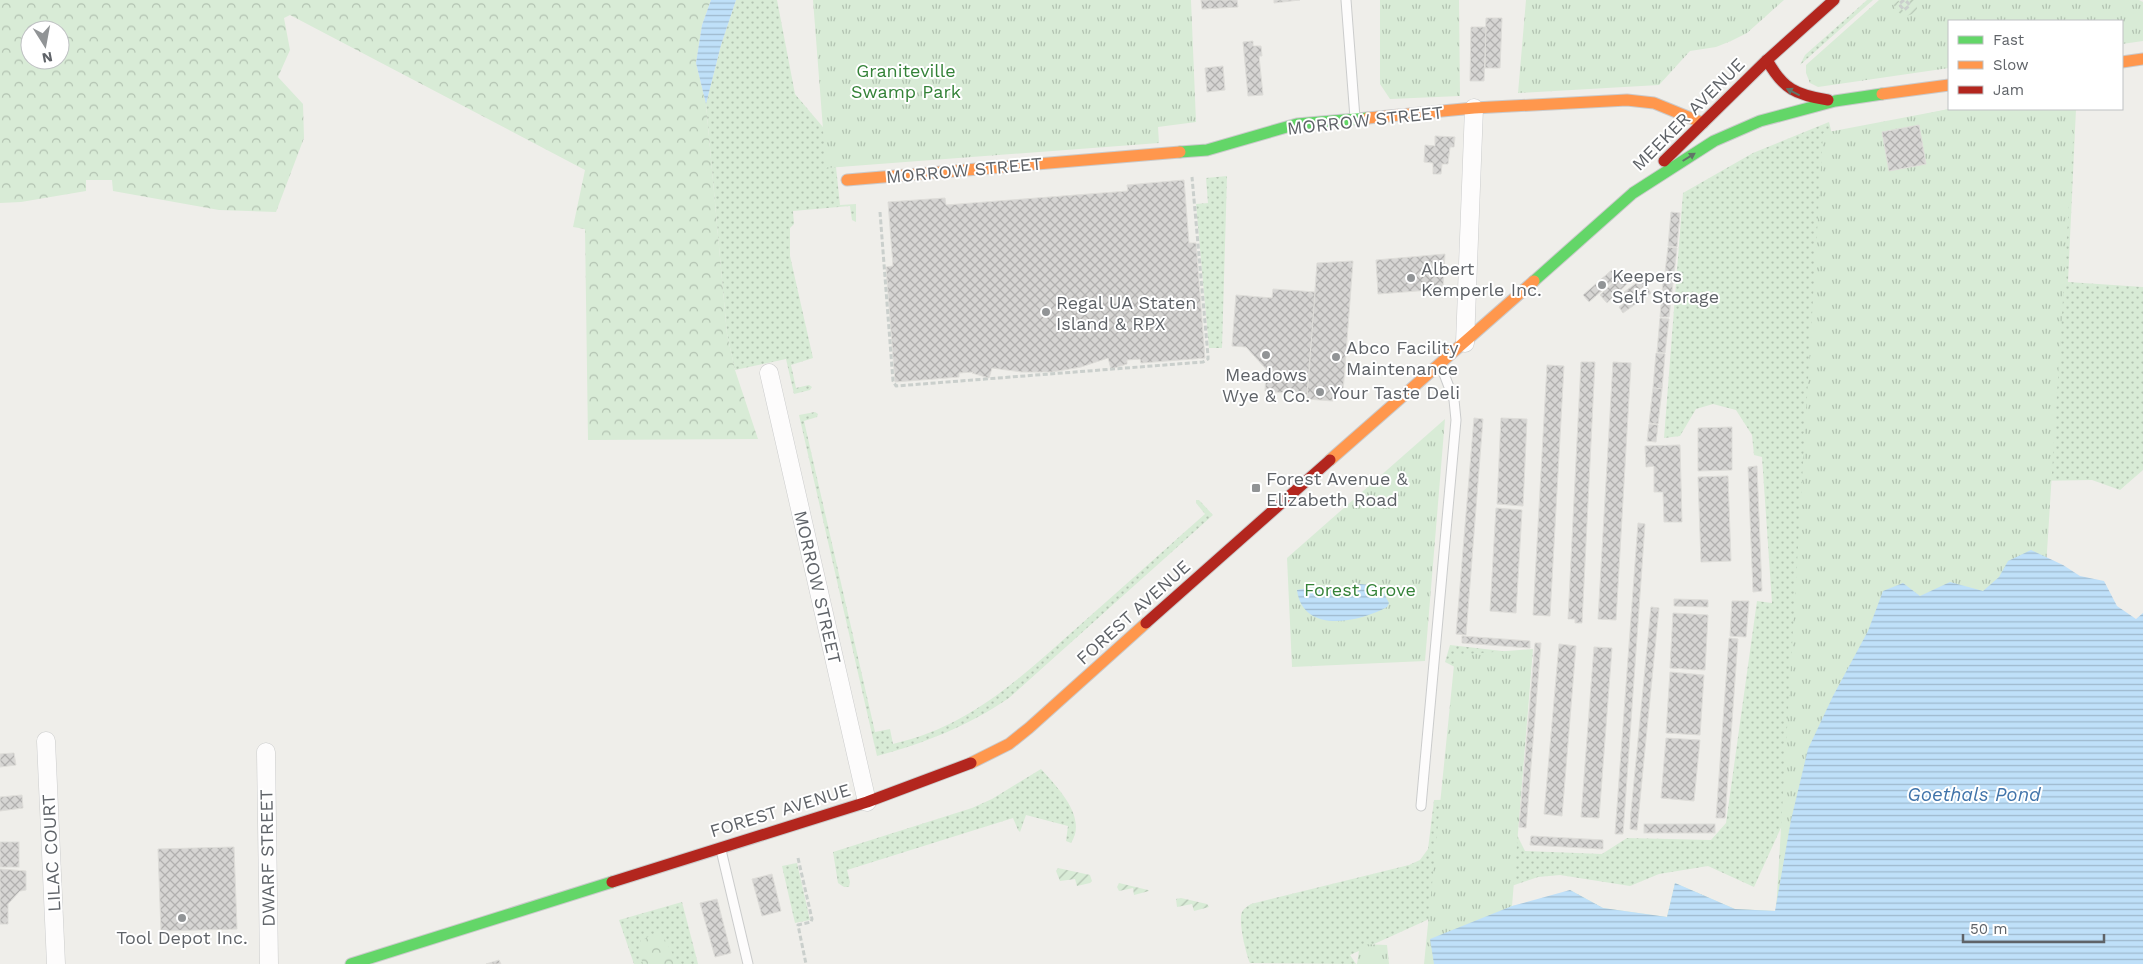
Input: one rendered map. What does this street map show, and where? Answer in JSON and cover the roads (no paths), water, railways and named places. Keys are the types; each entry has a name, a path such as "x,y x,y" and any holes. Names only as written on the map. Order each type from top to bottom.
{"main road":[{"path":"1767,60 1834,0"},
{"path":"2123,62 2143,59"},
{"name":"FOREST AVENUE","path":"1767,60 1774,75 1786,88 1802,96 1834,101"},
{"name":"MEEKER AVENUE","path":"1633,192 1767,60"},
{"name":"FOREST AVENUE","path":"351,964 867,802 966,766 1009,744 1245,534 1465,343 1633,192 1714,141 1745,126 1834,101 1948,85"},
{"name":"MORROW STREET","path":"847,180 1207,150 1297,124 1474,108 1627,100 1654,103 1703,123"}],"street":[{"path":"1465,343 1474,108"},
{"name":"MORROW STREET","path":"769,372 867,802"},
{"name":"LILAC COURT","path":"46,741 56,964"},
{"name":"DWARF STREET","path":"266,752 269,964"}],"lane":[{"path":"1346,0 1355,118"},
{"path":"1421,806 1456,420 1454,400 1440,364"},
{"path":"720,847 748,964"}],"water":[{"path":"711,0 736,0 721,45 706,104 696,63 702,25"},
{"name":"Goethals Pond","path":"2031,550 2063,565 2080,576 2104,581 2117,606 2136,619 2143,613 2143,964 1434,964 1430,939 1512,906 1570,890 1603,908 1667,917 1675,883 1735,909 1775,911 1791,820 1808,749 1833,696 1868,631 1883,591 1903,583 1920,596 1950,582 1983,591 1999,577 2008,561"},
{"path":"1360,584 1380,586 1389,603 1387,607 1362,617 1348,620 1334,621 1321,619 1310,614 1301,604 1297,590 1323,586 1342,593"}],"place":[{"name":"Albert Kemperle Inc.","path":"1411,278"},
{"name":"Keepers Self Storage","path":"1602,285"},
{"name":"Regal UA Staten Island & RPX","path":"1046,312"},
{"name":"Meadows Wye & Co.","path":"1266,355"},
{"name":"Abco Facility Maintenance","path":"1336,357"},
{"name":"Your Taste Deli","path":"1320,392"},
{"name":"Forest Avenue & Elizabeth Road","path":"1256,488"},
{"name":"Tool Depot Inc.","path":"182,918"}],"park label":[{"name":"Graniteville Swamp Park","path":"906,80"},
{"name":"Forest Grove","path":"1360,589"}]}
